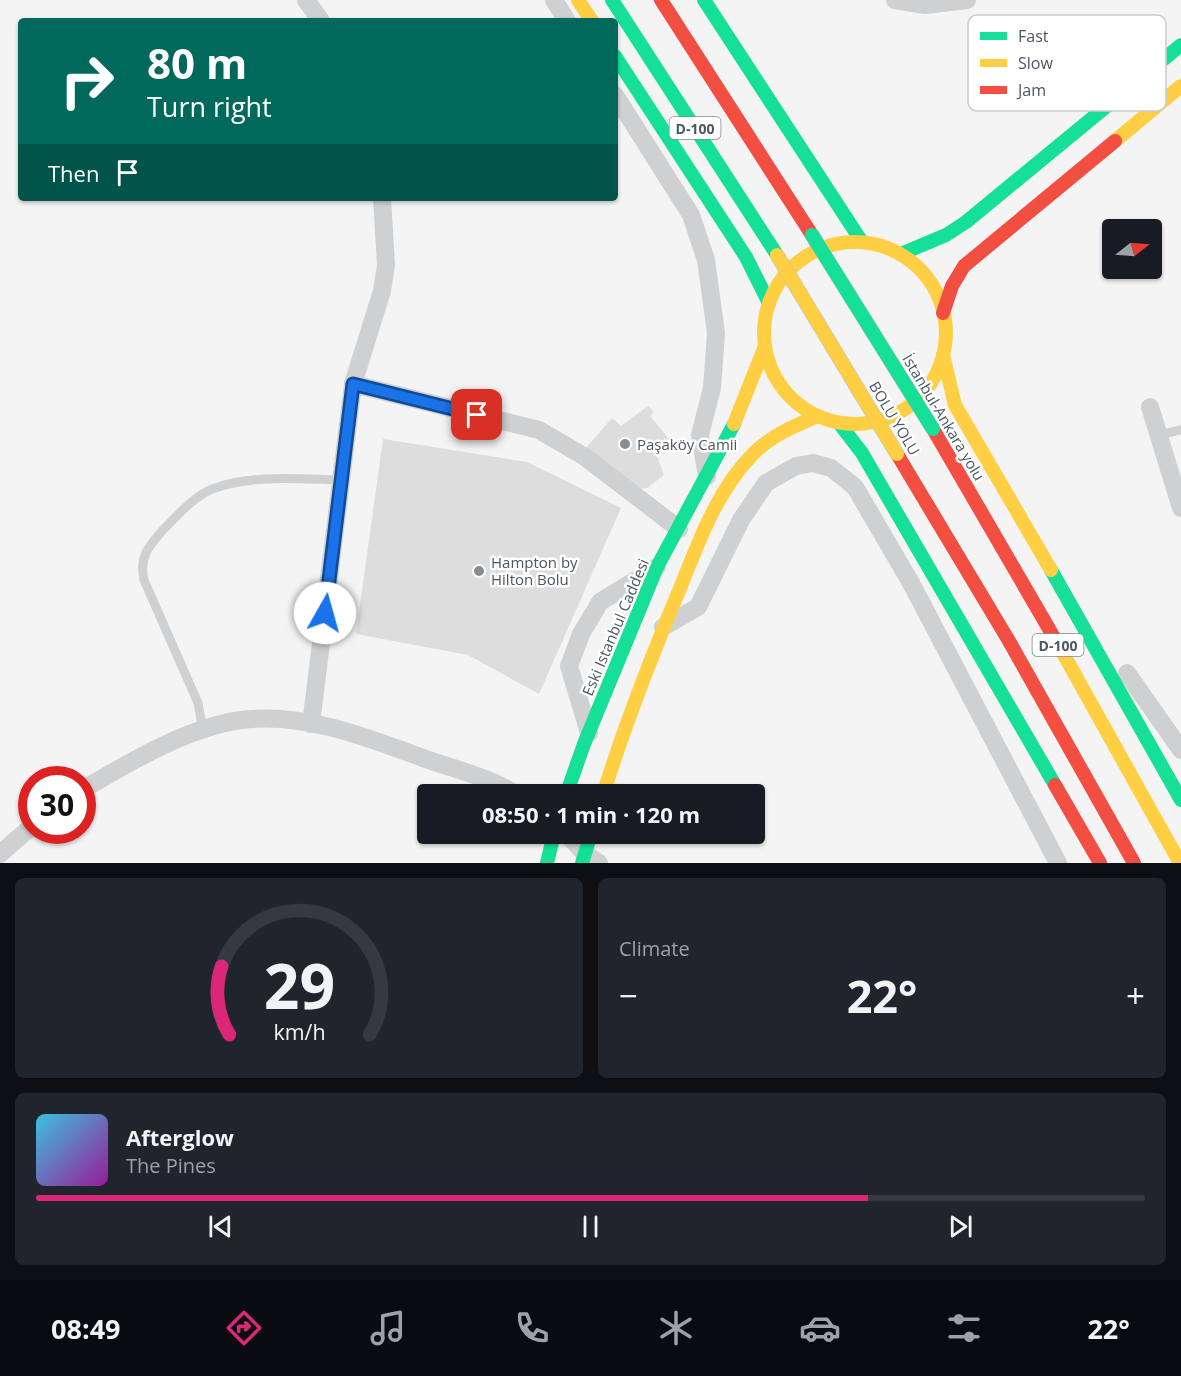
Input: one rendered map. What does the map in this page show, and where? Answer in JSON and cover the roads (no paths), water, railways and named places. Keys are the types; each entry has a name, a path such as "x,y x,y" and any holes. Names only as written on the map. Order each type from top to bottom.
{"main road":[{"path":"578,0 590,18"},
{"name":"BOLU YOLU","path":"612,0 777,255 1009,641 1134,863"},
{"name":"İstanbul-Ankara yolu","path":"661,0 933,429 1097,712 1180,863"},
{"path":"704,0 862,242"},
{"path":"1166,57 1181,45"},
{"path":"618,61 747,257 769,303"},
{"path":"1166,98 1181,86"},
{"path":"901,254 946,235 966,222 1101,111"},
{"path":"943,313 952,286 964,266 1151,111"},
{"path":"862,242 901,254 926,275 936,292 943,313 945,334 942,356 934,377 921,395 904,410 883,419 861,424 839,423 818,416 798,404 782,388 771,369 765,346 764,324 769,303 784,276 795,264 815,250 838,243 862,242"},
{"name":"Eski Istanbul Caddesi","path":"570,784 657,567 707,476 748,394 765,346"},
{"path":"942,356 955,405 1095,645 1181,801"},
{"path":"606,784 620,738 663,627 705,529 745,462 777,434 818,416"},
{"path":"839,423 862,453 1100,863"},
{"path":"547,863 552,844"},
{"path":"589,860 590,844"}],"street":[{"path":"306,0 319,18"},
{"path":"554,0 565,18"},
{"path":"896,0 925,5 950,4 967,0"},
{"path":"618,100 691,215 706,260 716,333 712,388 700,435 707,476"},
{"path":"311,724 353,384 382,291 386,265 382,201"},
{"path":"353,384 539,430 585,457 679,529"},
{"path":"1150,407 1181,508"},
{"path":"663,627 698,607 741,520 766,483 796,465 813,463 831,468 855,487 911,583 1058,863"},
{"path":"589,733 569,666 581,634 600,602 657,567"},
{"path":"1095,645 1123,668 1181,750"},
{"path":"96,782 163,745 203,731 240,720 275,720 339,729 385,744 489,784"},
{"path":"0,854 18,838"},
{"path":"575,844 589,860"}],"lane":[{"path":"1158,435 1181,430"},
{"path":"203,731 198,703 144,580 142,570 145,551 179,514 211,490 257,479 341,480"}],"place":[{"name":"Paşaköy Camii","path":"625,444"},
{"name":"Hampton by Hilton Bolu","path":"479,571"}]}
